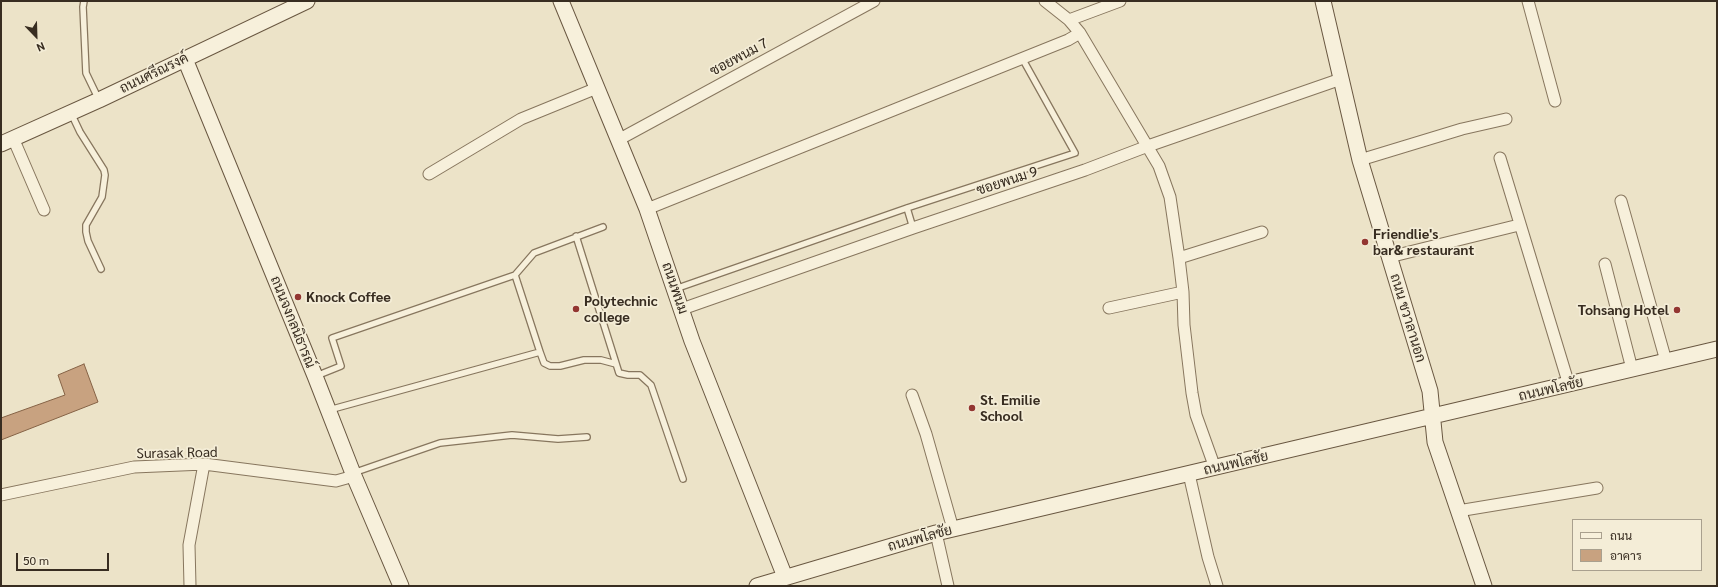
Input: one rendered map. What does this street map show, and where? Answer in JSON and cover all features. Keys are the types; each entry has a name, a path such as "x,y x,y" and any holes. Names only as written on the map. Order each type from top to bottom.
{"street":[{"name":"ถนนศรีณรงค์","path":"7,141 99,100 307,1"},
{"name":"ถนนพนม","path":"561,1 647,209 692,341 785,577"},
{"name":"ซอยพนม 7","path":"618,140 874,1"},
{"path":"1045,1 1069,20 1080,33 1159,166 1170,197 1179,258 1183,292 1184,325 1196,415 1215,468"},
{"path":"1069,20 1120,1"},
{"name":"ถนน ชวาลานอก","path":"1323,1 1360,160 1430,391 1435,442 1484,586"},
{"path":"1528,1 1555,101"},
{"path":"647,209 1068,40 1080,33"},
{"name":"ถนนจงกลนิธารณ์","path":"185,59 329,410 353,474 401,586"},
{"name":"ซอยพนม 9","path":"682,309 913,228 1086,170 1148,146 1341,79"},
{"path":"430,174 521,119 597,88"},
{"path":"1360,160 1462,128 1506,119"},
{"path":"7,141 44,210"},
{"path":"1500,158 1568,385"},
{"path":"1621,201 1666,361"},
{"path":"1389,257 1519,225"},
{"path":"1179,258 1262,232"},
{"path":"1605,264 1632,369"},
{"path":"1109,308 1183,292"},
{"name":"ถนนพโลชัย","path":"756,586 936,533 1717,349"},
{"path":"912,395 926,434 953,529"},
{"path":"190,586 189,545 204,464"},
{"name":"Surasak Road","path":"1,495 134,467 204,464 336,481 353,474"},
{"path":"1189,474 1208,557 1217,586"},
{"path":"1458,511 1597,488"},
{"path":"936,533 948,586"}],"lane":[{"path":"84,1 86,73 99,100"},
{"path":"675,289 907,208 1075,153 1022,58"},
{"path":"71,113 80,132 104,170 105,175 102,197 86,225 88,240 102,268"},
{"path":"907,208 913,228"},
{"path":"315,376 341,366 332,338 515,275 534,253 603,227"},
{"path":"576,236 619,373 640,375 651,385 683,479"},
{"path":"515,275 544,363 550,366 566,365 584,360 601,360 616,364"},
{"path":"329,410 540,352"},
{"path":"353,474 440,443 512,434 558,439 587,437"}],"building":[{"path":"84,364 98,402 1,440 1,418 65,395 58,375"}],"place":[{"name":"Friendlie's bar& restaurant","path":"1365,242"},
{"name":"Knock Coffee","path":"298,297"},
{"name":"Polytechnic college","path":"576,309"},
{"name":"Tohsang Hotel","path":"1677,310"},
{"name":"St. Emilie School","path":"972,408"}]}
